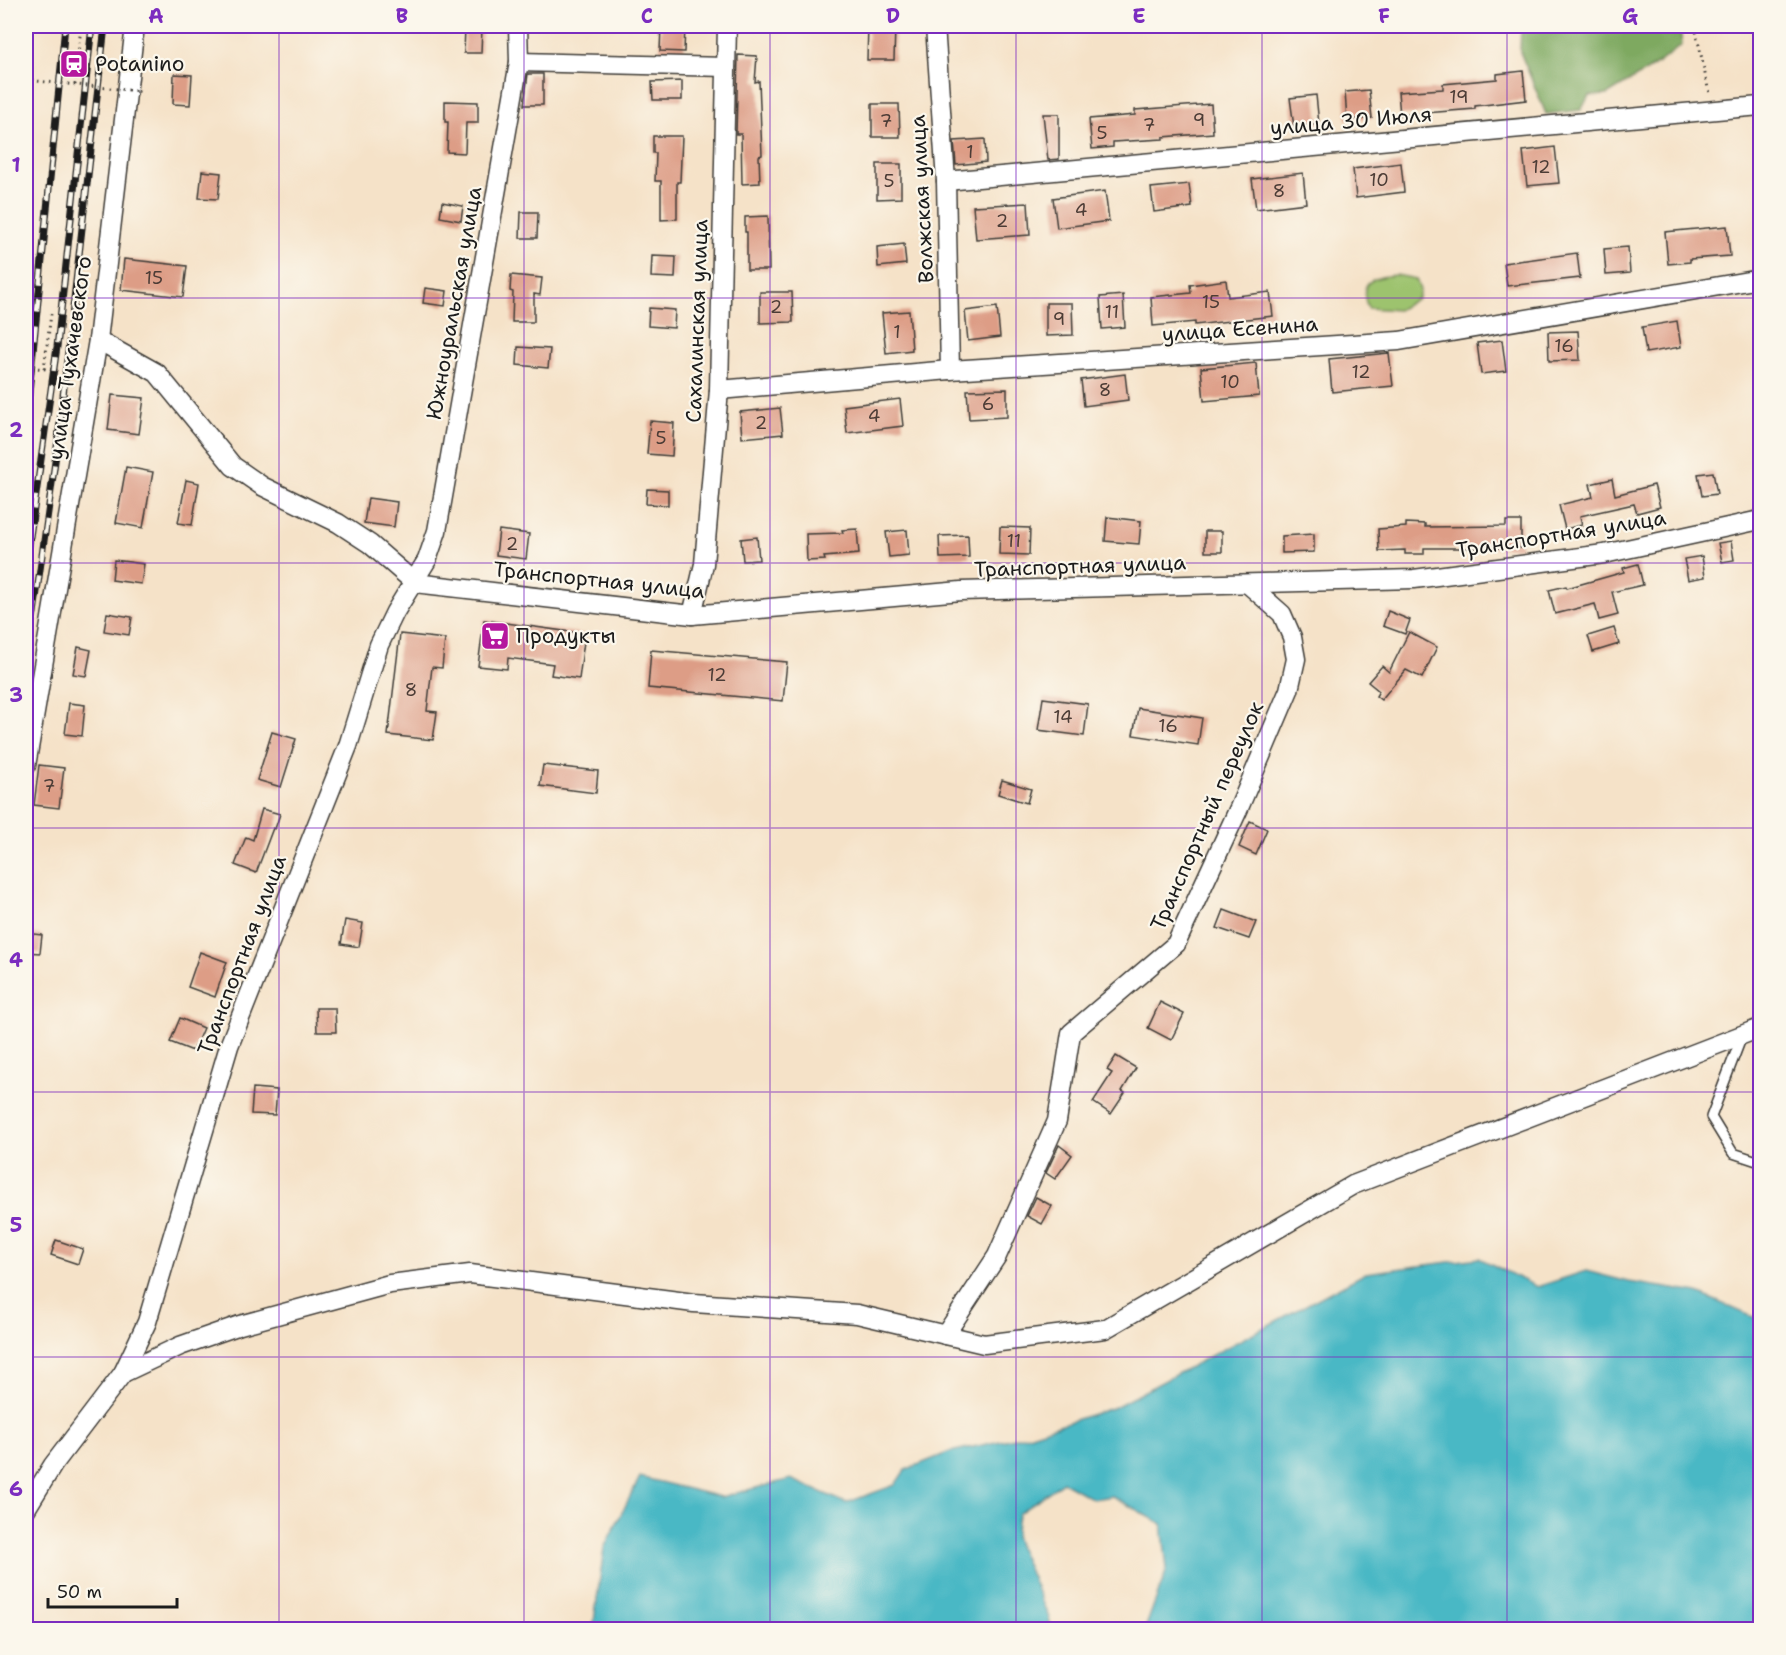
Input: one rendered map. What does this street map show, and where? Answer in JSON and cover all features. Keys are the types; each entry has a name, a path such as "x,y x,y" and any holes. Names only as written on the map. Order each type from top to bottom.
{"street":[{"name":"улица Тухачевского","path":"26,766 98,340 135,26"},
{"name":"Южноуральская улица","path":"415,583 427,560 437,531 519,62 518,26"},
{"name":"Сахалинская улица","path":"692,615 704,564 719,390 727,26"},
{"name":"Волжская улица","path":"935,26 946,180 950,370"},
{"path":"519,62 726,67"},
{"name":"улица 30 Июля","path":"946,180 1761,106"},
{"name":"улица Есенина","path":"719,390 950,370 1399,341 1761,279"},
{"path":"98,340 157,373 234,466 262,486 338,523 370,544 415,583"},
{"name":"Транспортная улица","path":"26,1509 53,1465 123,1373 147,1322 229,1046 348,746 379,645 395,612 415,583 692,615 961,591 1414,579 1604,554 1761,520"},
{"name":"Транспортный переулок","path":"945,1335 997,1256 1057,1121 1071,1033 1176,944 1239,808 1289,690 1296,659 1292,637 1282,614 1248,584"},
{"path":"123,1373 180,1346 240,1325 390,1284 470,1274 694,1303 857,1314 984,1344 1105,1329 1353,1185 1761,1028"}],"lane":[{"path":"1742,1036 1711,1117 1733,1153 1761,1162"}],"path":[{"path":"75,85 81,26"},
{"path":"1695,26 1707,88 1719,110"},
{"path":"26,80 140,91"},
{"path":"44,369 51,314"},
{"path":"26,368 92,374"}],"green space":[{"path":"1521,26 1680,26 1682,45 1653,67 1607,95 1589,96 1581,110 1546,114 1520,52"},
{"path":"1396,275 1416,279 1420,290 1418,298 1398,310 1368,308 1364,292 1369,282 1380,277"}],"water":[{"path":"1479,1258 1537,1287 1586,1271 1629,1282 1698,1293 1760,1320 1760,1629 1145,1629 1167,1569 1162,1524 1112,1496 1093,1499 1063,1482 1018,1514 1015,1538 1049,1618 1051,1629 593,1629 604,1548 640,1477 721,1497 791,1479 846,1503 895,1485 905,1470 950,1452 1028,1435 1115,1407 1366,1273"}],"building":[{"path":"661,26 685,26 684,52 660,51"},
{"path":"868,26 895,26 894,60 867,60"},
{"path":"465,27 482,27 481,53 464,53"},
{"path":"738,55 757,56 755,82 759,81 762,155 759,156 760,183 742,184 741,134 736,134"},
{"path":"1523,71 1526,100 1475,106 1475,109 1400,115 1398,92 1443,89 1443,84 1497,79 1497,74"},
{"path":"174,74 192,75 190,105 173,104"},
{"path":"528,74 543,74 543,105 524,105"},
{"path":"682,81 682,100 653,100 652,82"},
{"path":"1369,90 1372,118 1347,120 1345,92"},
{"path":"1316,95 1319,124 1294,127 1290,98"},
{"path":"445,101 478,102 478,123 466,123 465,153 447,152 448,122 445,122"},
{"path":"872,104 899,104 900,137 872,137"},
{"path":"1211,104 1213,133 1113,142 1113,147 1092,149 1089,119 1135,115 1135,110"},
{"path":"1043,114 1059,114 1059,159 1048,160"},
{"path":"653,136 682,136 680,182 677,182 677,219 661,220 661,181 655,181 656,153 653,153"},
{"path":"985,139 986,162 956,165 954,141"},
{"path":"1555,147 1559,183 1527,186 1523,151"},
{"path":"1401,163 1404,192 1356,198 1353,169"},
{"path":"877,164 901,164 901,198 877,199"},
{"path":"202,171 221,173 218,199 199,198"},
{"path":"1303,173 1306,203 1256,209 1252,179"},
{"path":"1189,184 1192,207 1154,212 1151,188"},
{"path":"1105,191 1109,221 1057,228 1053,198"},
{"path":"442,202 463,206 461,221 440,217"},
{"path":"1028,203 1030,235 976,239 973,206"},
{"path":"521,212 538,212 537,238 520,238"},
{"path":"768,216 769,270 747,270 745,217"},
{"path":"1727,226 1730,256 1690,259 1690,262 1668,264 1665,232"},
{"path":"904,244 906,264 878,267 877,247"},
{"path":"1628,247 1630,273 1606,275 1604,249"},
{"path":"1577,253 1580,278 1507,286 1504,263"},
{"path":"652,256 676,257 675,278 651,277"},
{"path":"124,259 187,266 183,297 121,290"},
{"path":"511,275 542,278 540,295 534,294 534,322 512,322"},
{"path":"1226,280 1228,297 1270,292 1273,316 1195,325 1195,322 1153,326 1151,297 1191,293 1190,285"},
{"path":"425,288 447,291 445,306 423,303"},
{"path":"760,292 792,292 793,322 760,323"},
{"path":"1123,295 1125,327 1102,329 1100,297"},
{"path":"1046,303 1072,303 1073,335 1046,336"},
{"path":"997,307 1000,337 968,341 965,311"},
{"path":"649,308 675,310 674,328 648,326"},
{"path":"909,311 912,350 886,353 882,313"},
{"path":"1677,321 1681,347 1646,353 1642,327"},
{"path":"1578,331 1580,360 1549,361 1548,332"},
{"path":"1502,340 1506,371 1481,374 1477,343"},
{"path":"518,347 550,349 548,368 517,365"},
{"path":"1389,353 1393,386 1332,392 1329,359"},
{"path":"1256,363 1259,396 1204,401 1201,368"},
{"path":"1125,374 1128,400 1084,406 1081,380"},
{"path":"1007,389 1007,417 969,419 967,390"},
{"path":"112,395 144,398 139,434 108,430"},
{"path":"900,399 903,426 847,433 844,406"},
{"path":"780,408 783,434 742,438 740,412"},
{"path":"650,421 674,423 672,456 647,454"},
{"path":"126,467 153,472 143,528 116,523"},
{"path":"1713,472 1717,494 1702,496 1698,474"},
{"path":"1612,479 1615,495 1654,485 1660,507 1637,513 1634,504 1580,516 1582,525 1565,529 1559,505 1593,497 1590,484"},
{"path":"186,480 199,483 192,525 178,523"},
{"path":"647,489 668,490 668,505 646,504"},
{"path":"368,498 397,502 394,527 364,523"},
{"path":"1107,517 1141,521 1139,544 1105,541"},
{"path":"1506,521 1521,521 1521,548 1424,548 1424,554 1405,554 1405,550 1379,551 1378,529 1406,527 1406,523 1425,524 1425,527 1506,526"},
{"path":"1000,527 1030,528 1029,555 999,554"},
{"path":"857,529 859,554 807,561 806,534 843,533 842,530"},
{"path":"499,530 529,534 526,559 496,555"},
{"path":"907,530 909,555 889,557 886,532"},
{"path":"1205,531 1222,531 1222,552 1205,552"},
{"path":"1314,534 1314,552 1282,553 1282,536"},
{"path":"968,535 969,557 940,558 939,536"},
{"path":"757,537 759,560 743,561 741,539"},
{"path":"1731,541 1734,560 1722,562 1718,543"},
{"path":"1702,556 1705,577 1688,580 1684,559"},
{"path":"114,560 144,564 141,584 112,580"},
{"path":"1638,564 1643,585 1612,592 1618,615 1599,620 1595,604 1555,614 1549,590 1566,586 1567,588 1624,572 1623,568"},
{"path":"1388,611 1410,620 1405,634 1383,626"},
{"path":"107,613 132,617 129,635 104,631"},
{"path":"484,620 585,634 579,679 551,675 553,664 508,658 507,669 478,666"},
{"path":"1614,628 1619,644 1593,652 1588,636"},
{"path":"1409,632 1437,647 1422,678 1406,670 1381,700 1376,696 1379,691 1368,682 1382,666 1389,672"},
{"path":"400,634 445,639 442,668 432,667 427,711 437,712 433,740 388,735"},
{"path":"78,647 91,650 86,676 73,674"},
{"path":"651,650 787,662 783,701 648,688"},
{"path":"1043,698 1088,704 1084,736 1038,730"},
{"path":"69,703 85,705 82,736 65,734"},
{"path":"1138,708 1202,718 1198,745 1133,735"},
{"path":"272,732 296,739 281,787 257,780"},
{"path":"39,765 64,768 59,808 34,805"},
{"path":"543,765 598,771 596,793 540,786"},
{"path":"1002,780 1031,789 1027,803 998,794"},
{"path":"262,809 280,814 256,873 235,865 246,837 253,840"},
{"path":"1250,821 1267,829 1256,855 1239,847"},
{"path":"1224,910 1256,922 1249,939 1217,928"},
{"path":"345,920 363,923 359,947 341,944"},
{"path":"26,933 42,935 40,953 26,952"},
{"path":"200,952 227,962 215,997 188,987"},
{"path":"1160,1002 1184,1014 1171,1040 1148,1028"},
{"path":"316,1008 335,1008 336,1032 317,1032"},
{"path":"180,1018 203,1028 193,1051 170,1042"},
{"path":"1116,1056 1136,1068 1122,1091 1125,1093 1111,1114 1093,1102 1112,1073 1107,1070"},
{"path":"253,1088 277,1090 275,1115 251,1114"},
{"path":"1059,1145 1072,1155 1055,1179 1046,1173"},
{"path":"1036,1197 1052,1206 1042,1224 1027,1216"},
{"path":"56,1240 83,1249 78,1264 51,1255"}],"railway":[{"path":"26,423 65,26"},
{"path":"26,565 57,347 92,26"},
{"path":"26,644 34,613 58,440 105,26"}],"place":[{"name":"Potanino","path":"74,64"},
{"name":"Продукты","path":"495,636"}]}
